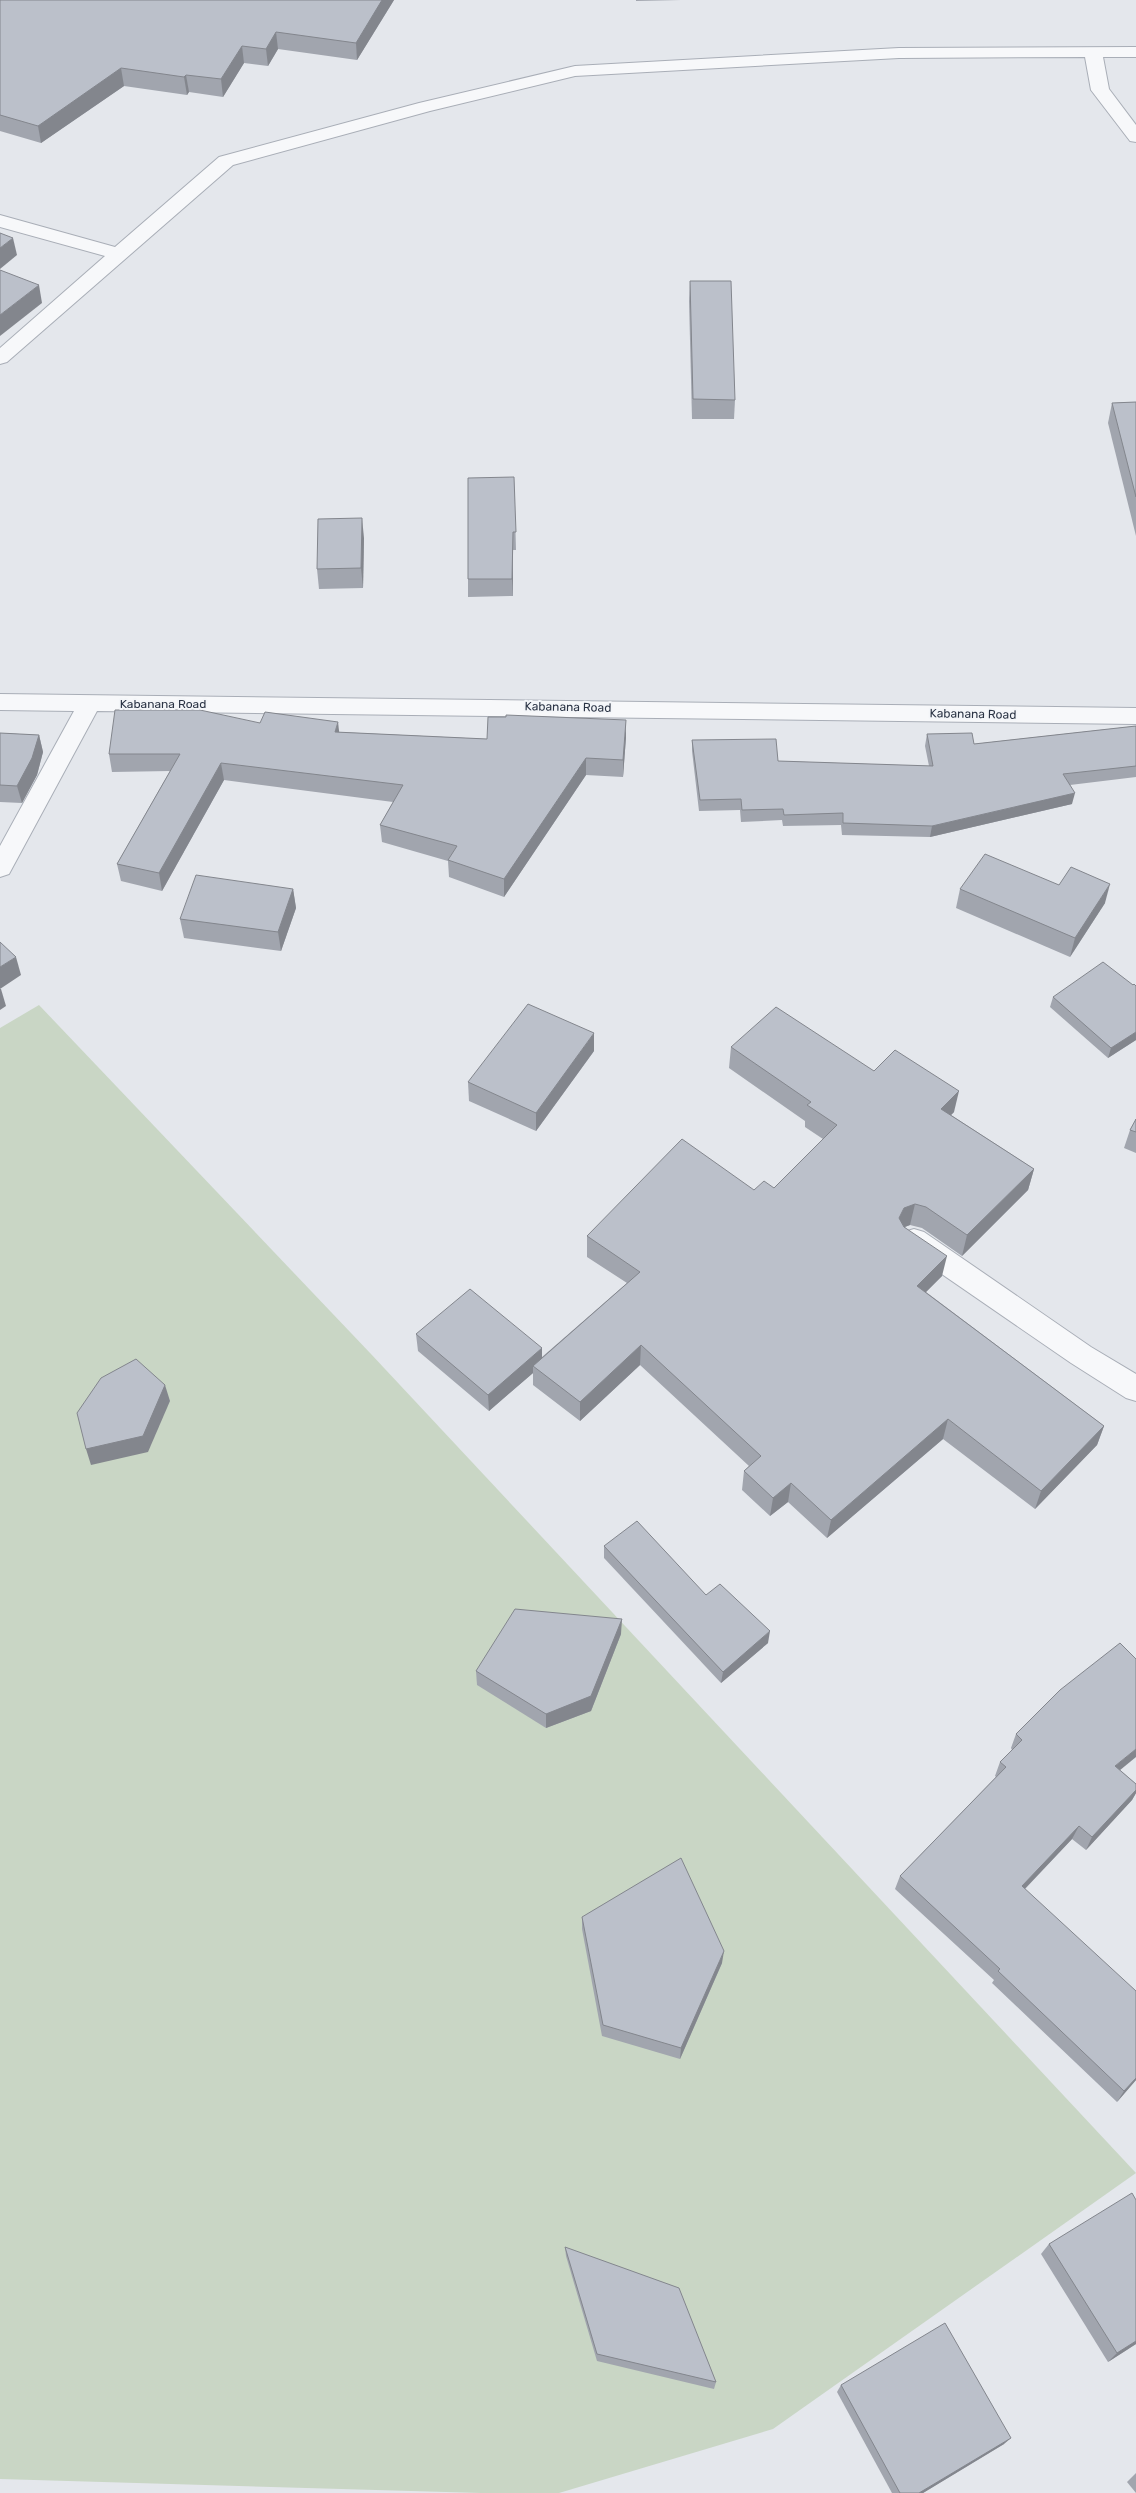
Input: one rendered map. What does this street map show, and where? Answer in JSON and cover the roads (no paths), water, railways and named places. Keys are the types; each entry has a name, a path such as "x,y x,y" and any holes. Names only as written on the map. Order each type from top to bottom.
{"street":[{"path":"1093,52 1100,90 1136,136"},
{"path":"0,358 226,161 425,107 575,71 899,53 1136,52"},
{"path":"0,221 118,254"},
{"name":"Kabanana Road","path":"0,702 478,706 1136,716"},
{"path":"0,868 90,704"},
{"path":"911,1238 1081,1355 1136,1389"}]}
